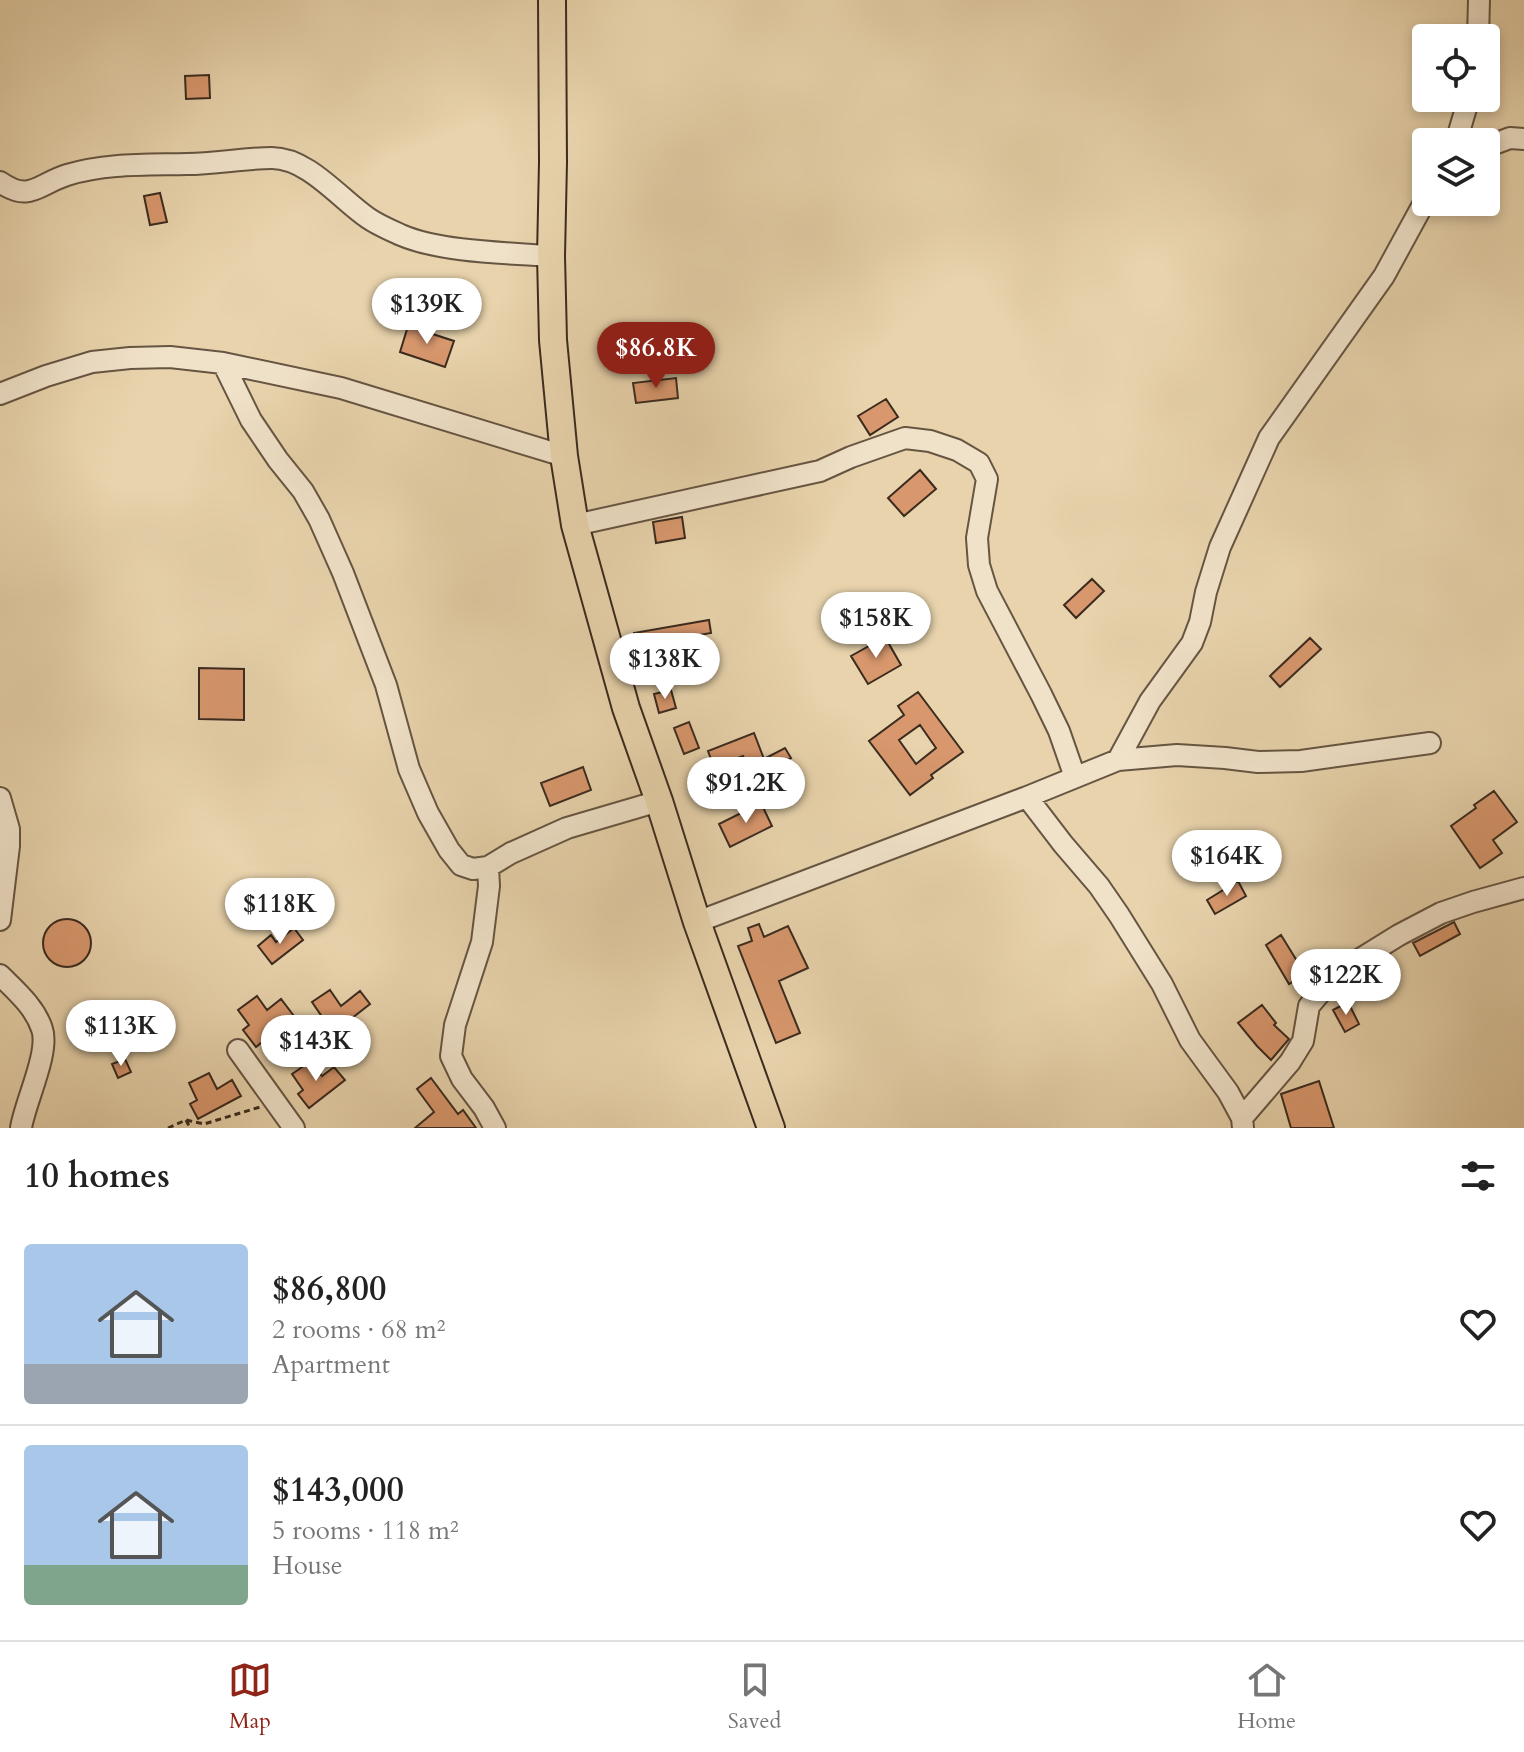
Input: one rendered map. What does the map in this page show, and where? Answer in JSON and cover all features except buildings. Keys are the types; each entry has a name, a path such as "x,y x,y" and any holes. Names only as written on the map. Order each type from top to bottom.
{"main road":[{"path":"552,0 553,340 564,456 575,525 626,708 697,922 771,1128"}],"street":[{"path":"1478,24 1479,0"},
{"path":"1500,142 1510,138 1524,139"},
{"path":"0,182 10,189 28,192 64,176 94,169 277,158 295,162 370,220 404,237 444,246 551,256"},
{"path":"1118,760 1150,701 1192,643 1220,547 1269,438 1384,276 1417,216"},
{"path":"0,394 92,362 170,357 223,363 341,388 564,456"},
{"path":"223,363 251,420 303,491 319,519 386,685 409,769 428,813 461,865 473,869 488,867 567,828 659,801"},
{"path":"575,525 805,475 905,438 930,441 957,450 979,463 987,479 977,538 979,565 987,591 1059,731 1075,777"},
{"path":"697,922 1118,760 1177,755 1258,762 1301,761 1430,743"},
{"path":"1027,797 1119,915 1162,984 1190,1040 1228,1092 1242,1123 1290,1062 1303,1041 1309,1006 1332,979 1399,935 1441,913 1524,888"},
{"path":"0,798 9,837 0,920"},
{"path":"488,867 489,886 482,942 455,1025 451,1056 462,1079 495,1128"},
{"path":"0,975 27,1002 43,1031 42,1054 21,1128"},
{"path":"238,1050 294,1128"}],"path":[{"path":"168,1128 186,1120 204,1124 275,1102"},
{"path":"186,1120 190,1128"}]}
